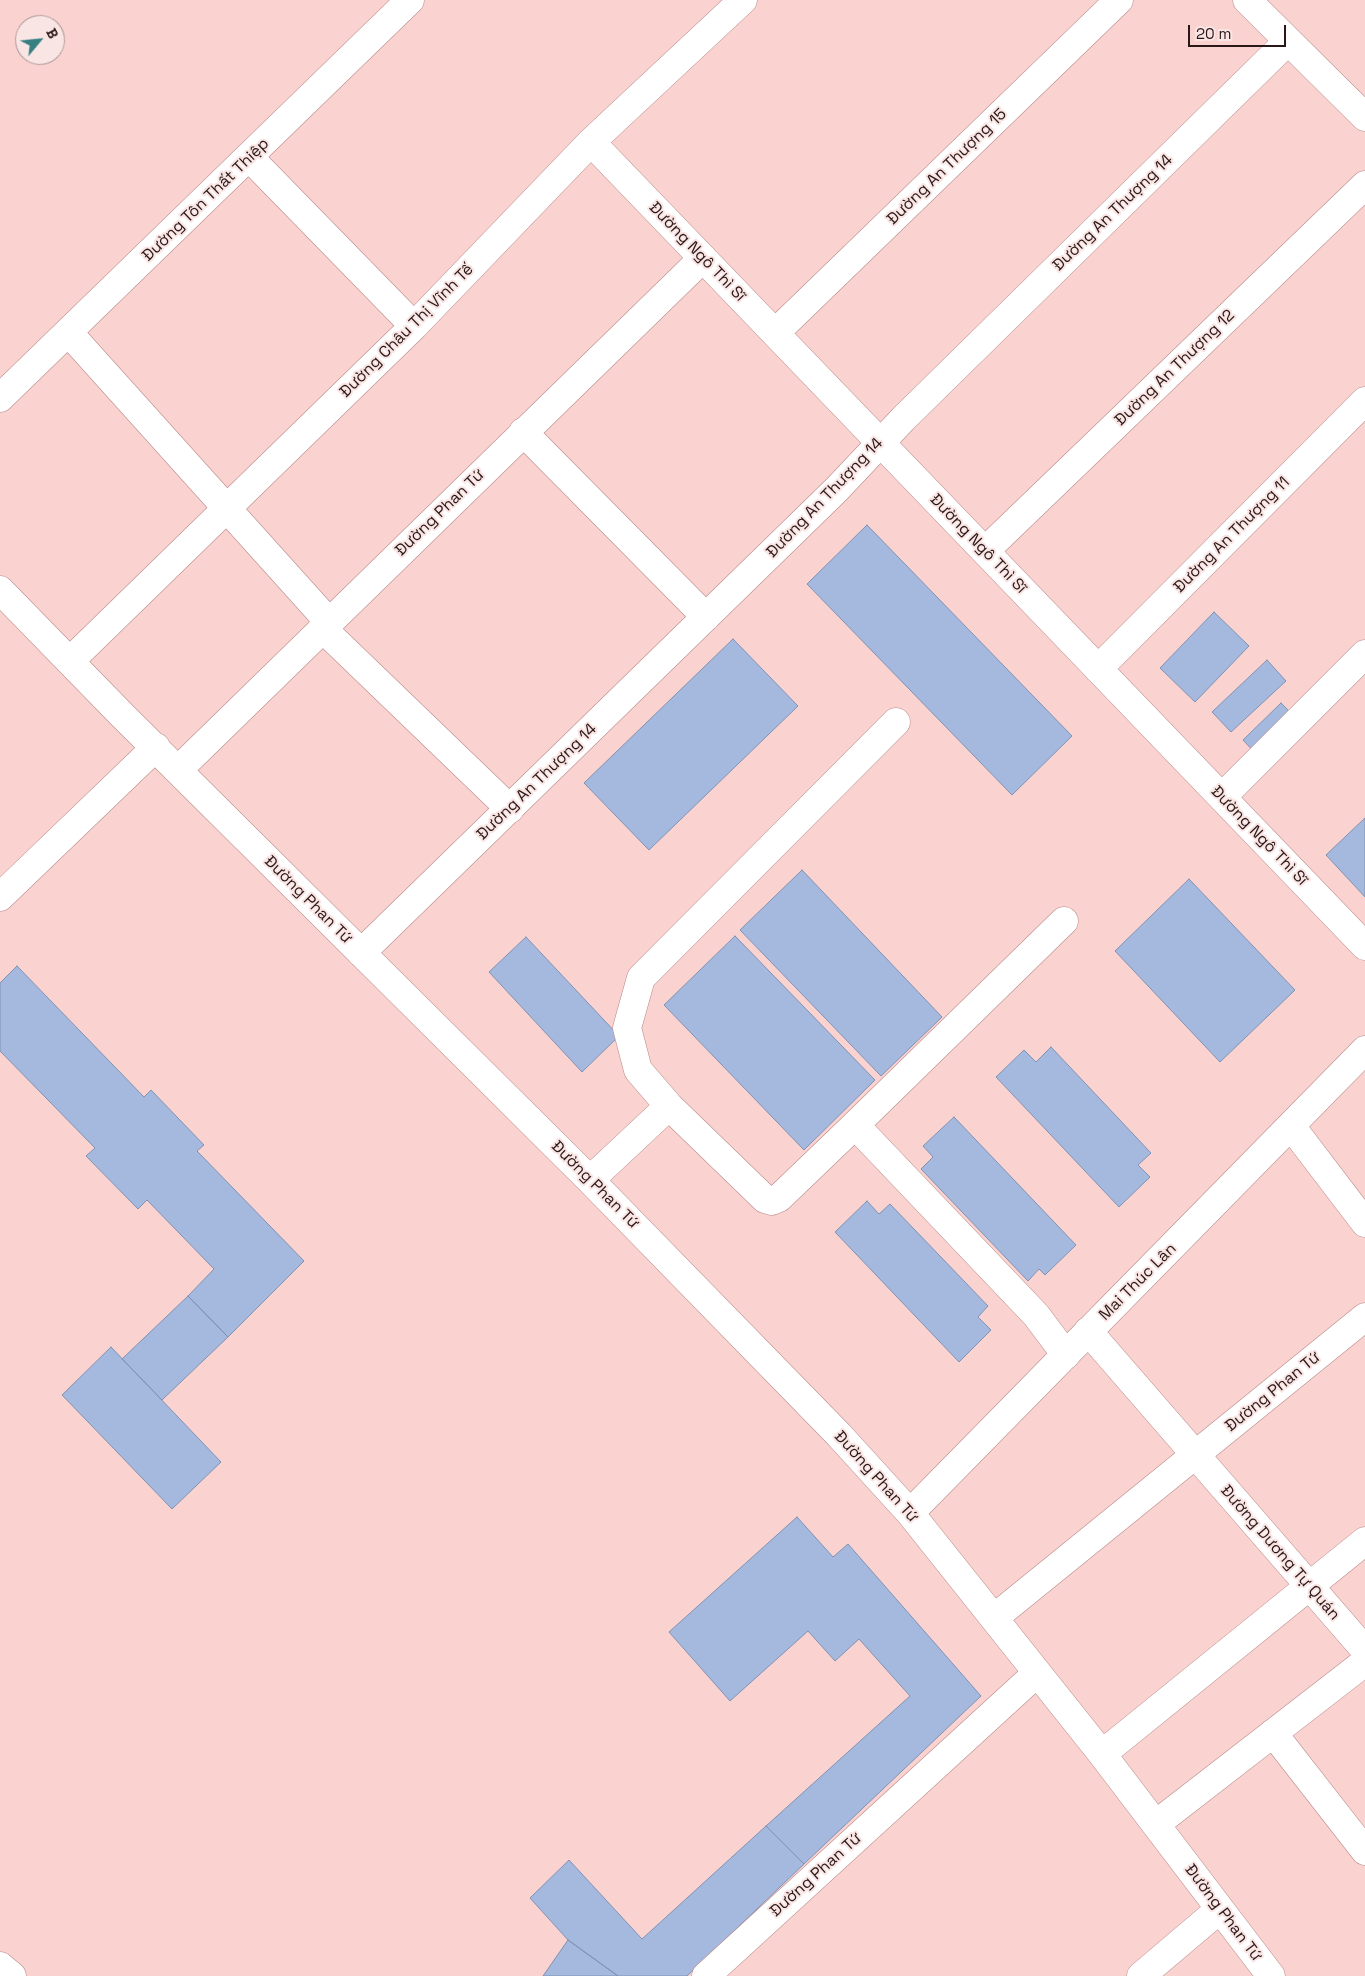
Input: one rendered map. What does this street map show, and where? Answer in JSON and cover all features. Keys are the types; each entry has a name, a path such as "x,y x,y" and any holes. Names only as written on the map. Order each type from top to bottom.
{"street":[{"name":"Đường Tôn Thất Thiệp","path":"0,398 410,0"},
{"name":"Đường Châu Thị Vĩnh Tế","path":"70,661 414,326 591,142 742,0"},
{"name":"Đường An Thượng 15","path":"775,333 1119,0"},
{"path":"1248,0 1365,117"},
{"name":"Đường An Thượng 14","path":"361,953 837,489 880,442 1288,41"},
{"name":"Đường Ngô Thì Sĩ","path":"591,142 1365,946"},
{"path":"249,157 414,326"},
{"name":"Đường An Thượng 12","path":"985,551 1365,185"},
{"name":"Đường Phan Tứ","path":"178,770 703,258"},
{"path":"68,333 227,508 325,625 510,808"},
{"name":"Đường An Thượng 11","path":"1098,668 1365,401"},
{"path":"523,432 706,617"},
{"name":"Đường Phan Tứ","path":"0,590 590,1180 839,1435 910,1513 1102,1754 1272,1976"},
{"path":"1222,797 1365,654"},
{"path":"896,722 641,978 627,1028 638,1070 669,1106 765,1198 772,1201 779,1198 855,1125 1064,920"},
{"path":"0,897 156,747"},
{"name":"Mai Thúc Lân","path":"910,1513 1365,1050"},
{"path":"590,1180 669,1106"},
{"path":"855,1125 1036,1315 1066,1355"},
{"path":"1291,1126 1365,1223"},
{"name":"Đường Phan Tứ","path":"994,1618 1365,1317"},
{"name":"Đường Dương Tự Quán","path":"1088,1331 1194,1456 1365,1650"},
{"path":"1102,1754 1365,1541"},
{"path":"1156,1824 1365,1662"},
{"name":"Đường Phan Tứ","path":"706,1976 1037,1673"},
{"path":"1273,1733 1365,1851"},
{"path":"1141,1976 1220,1909"},
{"path":"0,1966 12,1976"}],"building":[{"path":"867,525 1072,736 1012,795 807,584"},
{"path":"1214,612 1249,646 1195,702 1160,668"},
{"path":"733,639 798,706 649,850 584,783"},
{"path":"1267,660 1286,681 1231,732 1212,712"},
{"path":"1281,703 1297,719 1258,756 1243,740"},
{"path":"1365,818 1365,897 1326,855"},
{"path":"802,870 942,1017 881,1076 740,930"},
{"path":"1189,879 1295,990 1220,1062 1115,951"},
{"path":"735,936 875,1080 804,1150 664,1005"},
{"path":"526,937 619,1036 582,1072 489,972"},
{"path":"17,966 144,1097 151,1090 204,1145 197,1151 304,1261 228,1337 188,1296 214,1269 147,1200 138,1209 86,1156 95,1148 0,1051 0,983"},
{"path":"1051,1047 1151,1153 1138,1165 1150,1177 1119,1207 996,1077 1024,1050 1036,1062"},
{"path":"954,1117 1076,1245 1045,1275 1039,1269 1028,1281 921,1169 933,1157 923,1146"},
{"path":"867,1201 879,1214 890,1204 988,1306 978,1317 991,1330 959,1362 835,1232"},
{"path":"188,1296 228,1337 162,1400 122,1359"},
{"path":"111,1347 221,1462 172,1509 62,1395"},
{"path":"797,1517 833,1557 848,1544 981,1696 804,1864 766,1826 910,1696 859,1639 835,1661 808,1631 730,1701 669,1632"},
{"path":"766,1826 804,1864 687,1976 618,1976 568,1940 530,1898 569,1860 642,1939"},
{"path":"568,1940 618,1976 543,1976"}]}
